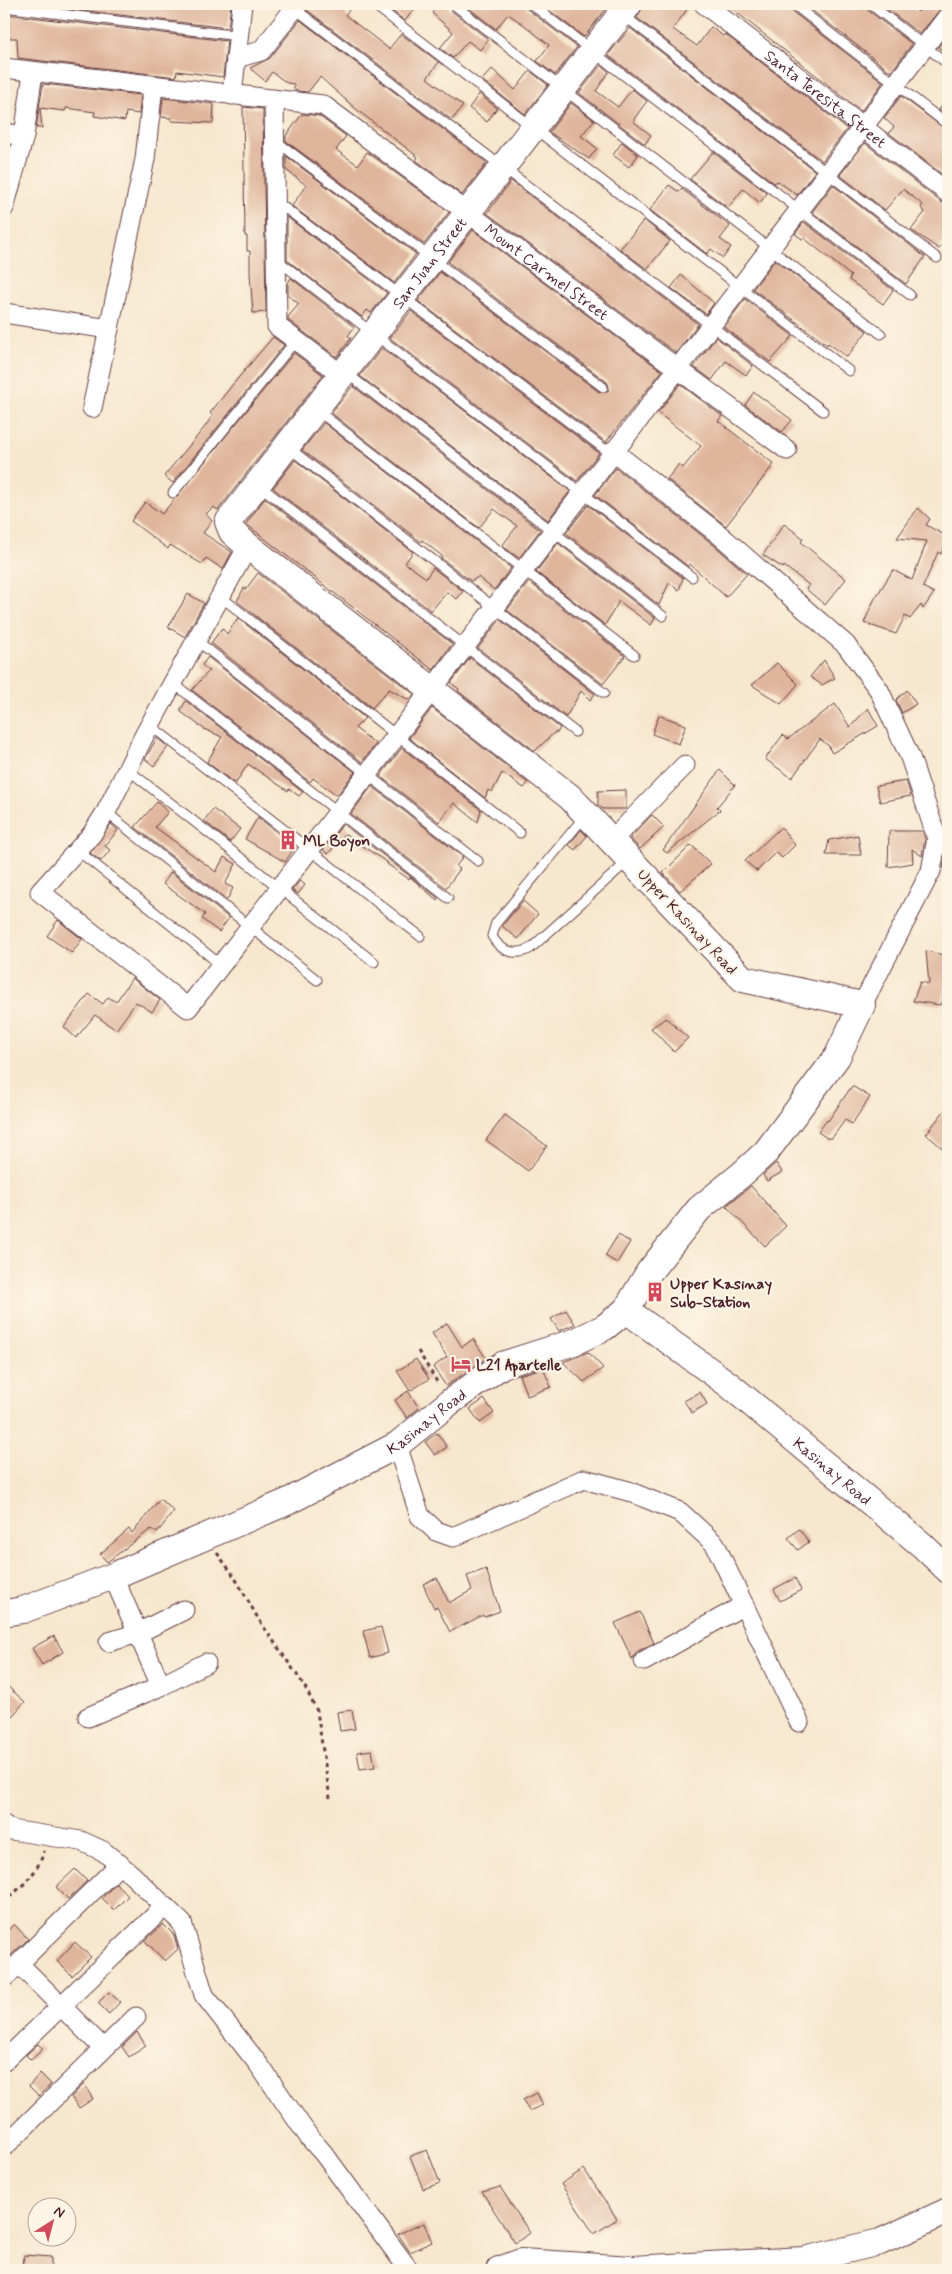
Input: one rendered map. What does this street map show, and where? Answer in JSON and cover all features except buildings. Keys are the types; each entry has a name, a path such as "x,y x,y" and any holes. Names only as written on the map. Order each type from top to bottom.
{"street":[{"path":"232,95 242,4"},
{"name":"Santa Teresita Street","path":"704,4 864,126 948,193"},
{"path":"236,58 261,51 296,6"},
{"name":"San Juan Street","path":"228,522 593,51 620,7"},
{"path":"248,546 126,769 106,812 92,834 40,892 188,1008 948,16"},
{"name":"Mount Carmel Street","path":"4,68 323,105 787,450"},
{"path":"4,208 7,185 24,136 33,72"},
{"path":"92,408 145,160 153,86"},
{"path":"274,99 273,139 277,326 344,373"},
{"path":"4,133 24,136"},
{"path":"4,314 109,329"},
{"path":"612,453 721,536 846,645 880,690 906,749 937,838 931,871 837,1057 766,1152 699,1209 649,1272 626,1310"},
{"name":"Upper Kasinay Road","path":"228,522 232,532 248,546 570,797 743,979 862,1005"},
{"path":"612,840 685,765"},
{"name":"Kasinay Road","path":"4,1613 22,1610 113,1576 207,1538 287,1502 397,1445 450,1402 502,1365 574,1342 606,1327 626,1310 728,1384 922,1545 948,1570"},
{"path":"397,1445 420,1516 436,1531 453,1537 584,1479 628,1491 680,1512 715,1544 799,1722"},
{"path":"113,1576 161,1686"},
{"path":"644,1661 744,1605"},
{"path":"109,1642 138,1633 184,1610"},
{"path":"88,1716 161,1686 206,1663"},
{"path":"4,1825 10,1830 81,1841 103,1851 120,1864 182,1924 204,1995 259,2065 309,2137 324,2154 409,2270"},
{"path":"4,1978 120,1864"},
{"path":"4,2062 165,1906"},
{"path":"18,1964 103,2048"},
{"path":"4,2144 5,2146 136,2016"},
{"path":"499,2270 521,2262 632,2269 804,2260 880,2242 948,2211"}],"lane":[{"path":"373,4 849,371"},
{"path":"453,4 881,334"},
{"path":"531,4 910,295"},
{"path":"793,4 948,125"},
{"path":"870,4 948,64"},
{"path":"296,6 823,411"},
{"path":"4,7 239,36"},
{"path":"620,7 937,258"},
{"path":"273,139 603,387"},
{"path":"275,200 612,453"},
{"path":"276,259 692,577"},
{"path":"173,493 296,340"},
{"path":"344,373 663,616"},
{"path":"316,409 634,654"},
{"path":"287,447 604,693"},
{"path":"258,484 575,732"},
{"path":"220,596 520,833"},
{"path":"196,640 478,862"},
{"path":"173,683 448,898"},
{"path":"150,725 420,936"},
{"path":"126,769 374,962"},
{"path":"106,812 317,980"},
{"path":"586,814 496,923 492,936 498,946 516,952 524,952 531,948 630,859"},
{"path":"77,850 221,965"}],"path":[{"path":"418,1351 450,1402"},
{"path":"207,1538 234,1576 259,1620 304,1685 317,1711 330,1798"},
{"path":"4,1902 27,1882 39,1868 48,1835"}],"place":[{"name":"ML Boyon","path":"288,840"},
{"name":"Upper Kasinay Sub-Station","path":"655,1292"},
{"name":"L21 Apartelle","path":"461,1364"}]}
